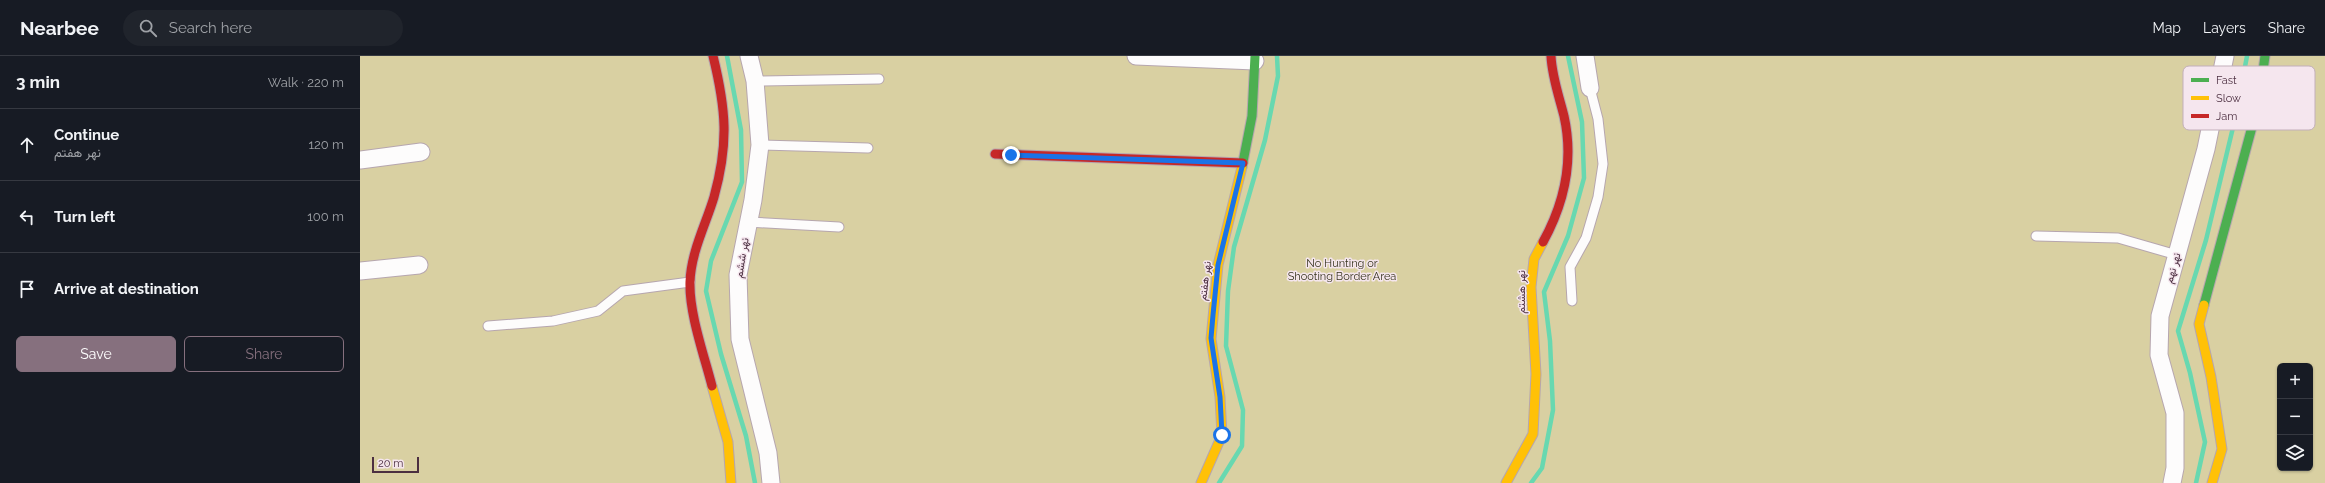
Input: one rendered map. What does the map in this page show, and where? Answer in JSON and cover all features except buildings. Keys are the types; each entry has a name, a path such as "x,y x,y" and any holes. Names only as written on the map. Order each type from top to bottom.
{"street":[{"path":"713,56 723,96 725,145 714,196 696,254 690,282 696,326 728,442 731,483"},
{"name":"نهر ششم","path":"749,56 755,81 760,145 738,275 740,339 768,452 771,483"},
{"path":"1136,56 1255,59"},
{"name":"نهر هشتم","path":"1506,483 1533,434 1536,374 1531,287 1534,259 1556,218 1567,181 1569,148 1564,117 1552,71 1551,56"},
{"path":"1585,56 1590,88"},
{"name":"نهر نهم","path":"2223,66 2225,56"},
{"path":"2264,66 2265,56"},
{"name":"نهر هفتم","path":"1201,483 1222,435 1220,397 1211,338 1212,324 1218,265 1243,163 1252,116 1255,59"},
{"name":"نهر نهم","path":"2172,483 2175,468 2175,413 2159,355 2160,316 2210,130"},
{"path":"2212,483 2222,449 2211,377 2198,324 2251,130"},
{"path":"360,160 421,152"},
{"path":"995,154 1243,163"},
{"path":"360,272 419,265"}],"lane":[{"path":"755,81 878,79"},
{"path":"1572,301 1570,268 1586,238 1598,197 1603,164 1598,120 1590,88"},
{"path":"760,145 868,148"},
{"path":"748,222 839,227"},
{"path":"2036,236 2118,238 2177,255"},
{"path":"488,326 553,321 598,310 623,292 690,282"}],"green space":[{"name":"No Hunting or Shooting Border Area","path":"360,56 2325,56 2325,483 360,483"}],"waterway":[{"path":"727,56 741,130 742,182 711,261 706,291 721,354 746,436 755,483"},
{"path":"1219,483 1242,446 1243,410 1226,346 1228,291 1234,247 1265,140 1278,76 1277,56"},
{"path":"1531,483 1542,468 1553,410 1550,341 1544,292 1568,236 1584,178 1582,122 1568,56"},
{"path":"2245,66 2247,56"},
{"path":"2196,483 2205,442 2190,373 2178,331 2206,240 2232,130"}],"traffic: fast":[{"path":"1242,167 1252,116 1255,56"},
{"path":"2264,66 2265,56"},
{"path":"2204,305 2251,130"}],"traffic: slow":[{"path":"1201,483 1222,435 1220,397 1211,339 1218,265 1242,167"},
{"path":"1506,483 1533,434 1536,374 1531,287 1534,259 1543,242"},
{"path":"2204,305 2199,324 2211,377 2222,449 2212,483"},
{"path":"712,386 728,442 731,483"}],"traffic: jam":[{"path":"712,386 694,320 690,294 690,282 693,260 699,238 714,197 719,178 724,143 721,93 713,56"},
{"path":"1543,242 1557,212 1566,181 1568,165 1567,133 1554,79 1551,56"},
{"path":"995,154 1243,163"}],"route":[{"path":"1011,155 1243,163 1218,265 1211,338 1220,397 1222,435"}]}
